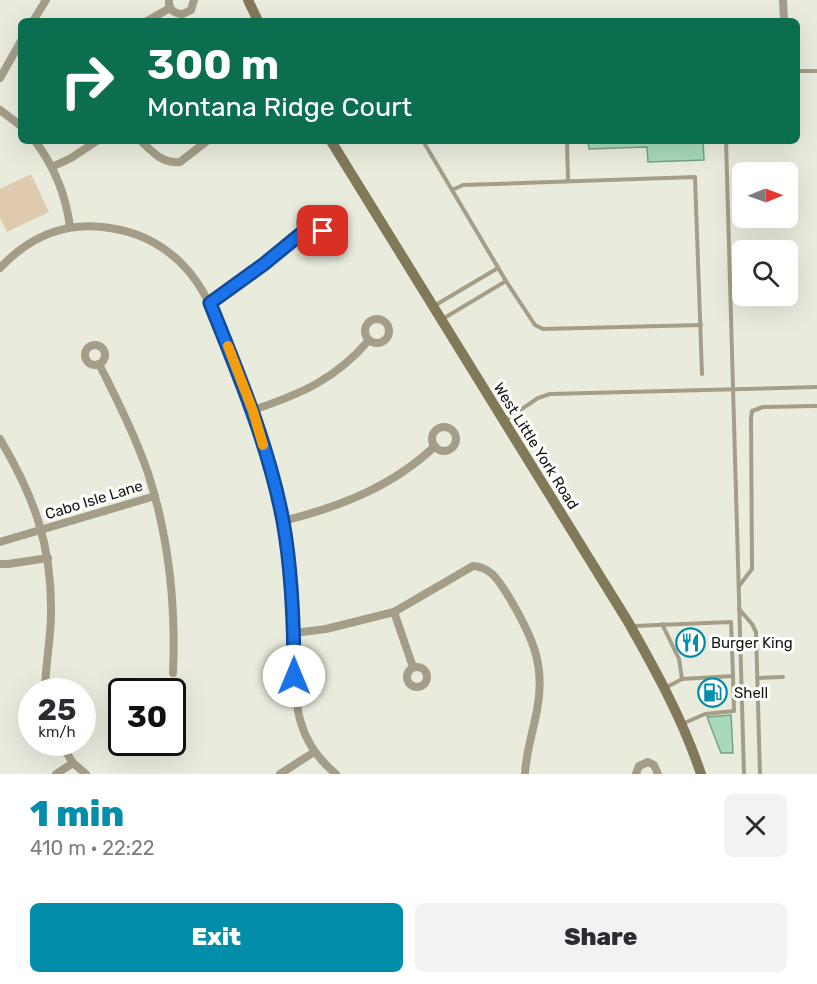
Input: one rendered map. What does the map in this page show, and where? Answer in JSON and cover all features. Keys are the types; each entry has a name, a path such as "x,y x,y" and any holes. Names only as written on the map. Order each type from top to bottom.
{"main road":[{"path":"248,0 257,18"},
{"name":"West Little York Road","path":"333,144 630,626 664,688 700,774"}],"street":[{"path":"35,18 46,0"},
{"path":"151,18 170,4 178,14 187,13 194,0"},
{"path":"783,0 784,18"},
{"path":"0,78 18,46"},
{"path":"0,110 18,124"},
{"path":"37,144 52,167 68,210 70,226"},
{"path":"52,167 92,144"},
{"path":"144,144 160,158 174,163 180,162 203,144"},
{"path":"0,268 33,240 70,226 97,226 123,230 145,237 167,249 184,265 210,303 253,411 283,521 294,633 295,698 298,716 314,752 336,774"},
{"path":"210,303 303,232"},
{"path":"253,411 317,385 354,358 369,340"},
{"path":"99,364 136,442 155,496 170,573 174,637 173,673"},
{"path":"0,439 32,498 48,558 51,615 46,678"},
{"path":"283,521 341,504 375,489 416,464 435,447"},
{"name":"Cabo Isle Lane","path":"0,542 155,496"},
{"path":"0,564 48,558"},
{"path":"294,633 326,629 394,612 472,566 484,567 494,575 508,596 529,632 537,652 540,692 526,756 525,774"},
{"path":"394,612 413,667"},
{"path":"280,774 314,752"},
{"path":"69,756 86,774"},
{"path":"636,774 639,766 648,762 657,767 658,774"},
{"path":"56,774 73,763"}],"lane":[{"path":"800,71 817,71"},
{"path":"425,144 498,268 536,326 543,329 700,325"},
{"path":"567,144 568,181"},
{"path":"726,144 744,774"},
{"path":"452,190 463,185 695,177 702,374"},
{"path":"433,307 498,268"},
{"path":"441,320 506,281"},
{"path":"503,421 538,398 550,394 817,387"},
{"path":"738,587 752,569 751,419 753,411 763,407 817,406"},
{"path":"739,608 756,632 760,774"},
{"path":"630,626 730,622 734,711 705,714 681,724"},
{"path":"662,624 679,659 682,679"},
{"path":"664,688 682,679 733,676"},
{"path":"757,678 783,677"}],"shaded area":[{"path":"588,144 703,144 704,160 648,162 647,147 589,149"},
{"path":"31,174 49,212 7,232 0,218 0,189"},
{"path":"731,715 733,753 721,753 707,717"}],"slow traffic":[{"path":"228,346 253,411 263,445"}],"place":[{"name":"Burger King","path":"690,643"},
{"name":"Shell","path":"713,693"}],"route":[{"path":"294,676 294,633 283,521 253,411 210,303 303,232 315,236 323,231"}]}
